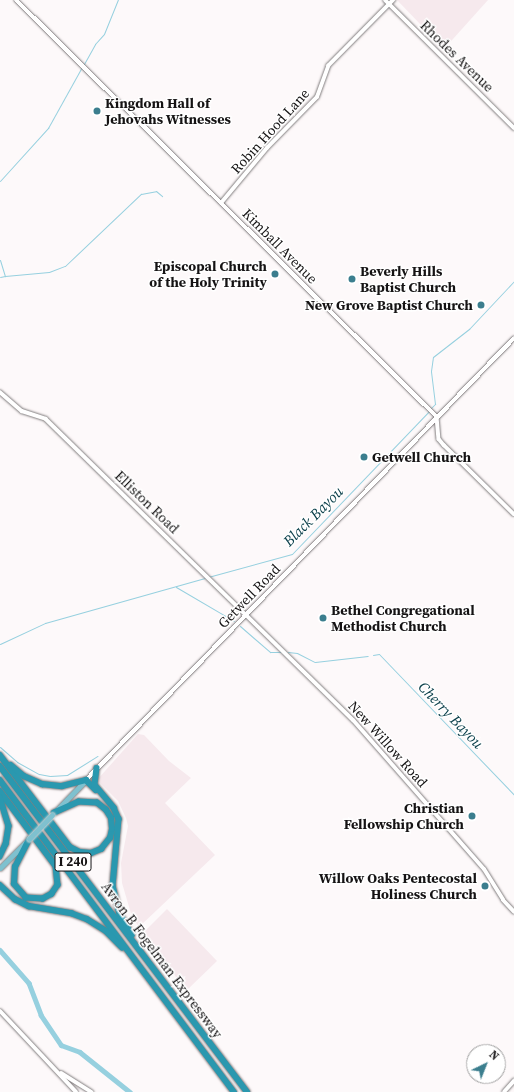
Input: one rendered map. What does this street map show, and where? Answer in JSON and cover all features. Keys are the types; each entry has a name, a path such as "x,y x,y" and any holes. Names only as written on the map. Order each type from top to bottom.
{"highway":[{"path":"0,754 19,772 42,784 62,786 86,780 116,811 119,823 113,878 116,900 123,920 147,959"},
{"path":"0,754 70,847 80,852 91,853 101,848 110,838 112,826 111,818 97,803 79,802 53,814"},
{"name":"Avron B Fogelman Expressway","path":"0,766 247,1092"},
{"path":"97,768 94,783 103,796"},
{"name":"Avron B Fogelman Expressway","path":"0,780 234,1092"},
{"path":"0,791 56,866 58,885 52,894 43,899 26,898 14,884 15,867 29,839"},
{"path":"0,797 8,826 8,839 0,857"},
{"path":"1,887 29,906 71,913 92,921 106,931 132,957"}],"main road":[{"name":"Kimball Avenue","path":"16,0 437,417"},
{"name":"Rhodes Avenue","path":"385,0 514,128"},
{"name":"Getwell Road","path":"0,868 514,338"},
{"name":"New Willow Road","path":"246,615 353,720 484,869 501,897 514,912"},
{"path":"0,1011 59,1072 76,1092"},
{"path":"59,1072 91,1092"}],"street":[{"name":"Robin Hood Lane","path":"221,203 267,148 316,97 328,66 393,0"},
{"name":"Elliston Road","path":"0,392 17,408 46,419 213,580 246,615"},
{"path":"437,417 439,439 444,446 514,514"},
{"path":"504,1092 514,1081"}],"shaded area":[{"path":"397,0 488,0 444,49"},
{"path":"138,734 144,735 169,761 191,778 165,803 215,855 139,927 132,917 122,883 121,863 128,826 126,818 118,801 97,780"},
{"path":"167,909 217,961 186,991 144,932"}],"waterway":[{"path":"84,64 95,44 104,34 118,0"},
{"path":"0,181 48,128 82,67"},
{"path":"5,276 49,272 65,266 141,194 156,191 162,196"},
{"path":"0,260 5,276 0,277"},
{"name":"Black Bayou","path":"431,408 435,404 431,371 433,357 469,329 514,281"},
{"name":"Black Bayou","path":"208,577 292,554 429,411"},
{"name":"Black Bayou","path":"0,644 45,623 205,578"},
{"name":"Cherry Bayou","path":"176,587 234,621"},
{"name":"Cherry Bayou","path":"240,626 270,652 281,652"},
{"name":"Cherry Bayou","path":"288,652 297,653 315,662 368,656"},
{"name":"Cherry Bayou","path":"373,655 379,654 514,795"},
{"path":"0,747 17,762 39,774 50,776 67,775 98,756"},
{"path":"0,950 29,983 41,1015 61,1045 80,1052 130,1092"}],"place":[{"name":"Kingdom Hall of Jehovahs Witnesses","path":"97,111"},
{"name":"Episcopal Church of the Holy Trinity","path":"275,274"},
{"name":"Beverly Hills Baptist Church","path":"352,279"},
{"name":"New Grove Baptist Church","path":"481,305"},
{"name":"Getwell Church","path":"364,457"},
{"name":"Bethel Congregational Methodist Church","path":"323,618"},
{"name":"Christian Fellowship Church","path":"472,816"},
{"name":"Willow Oaks Pentecostal Holiness Church","path":"485,886"}]}
